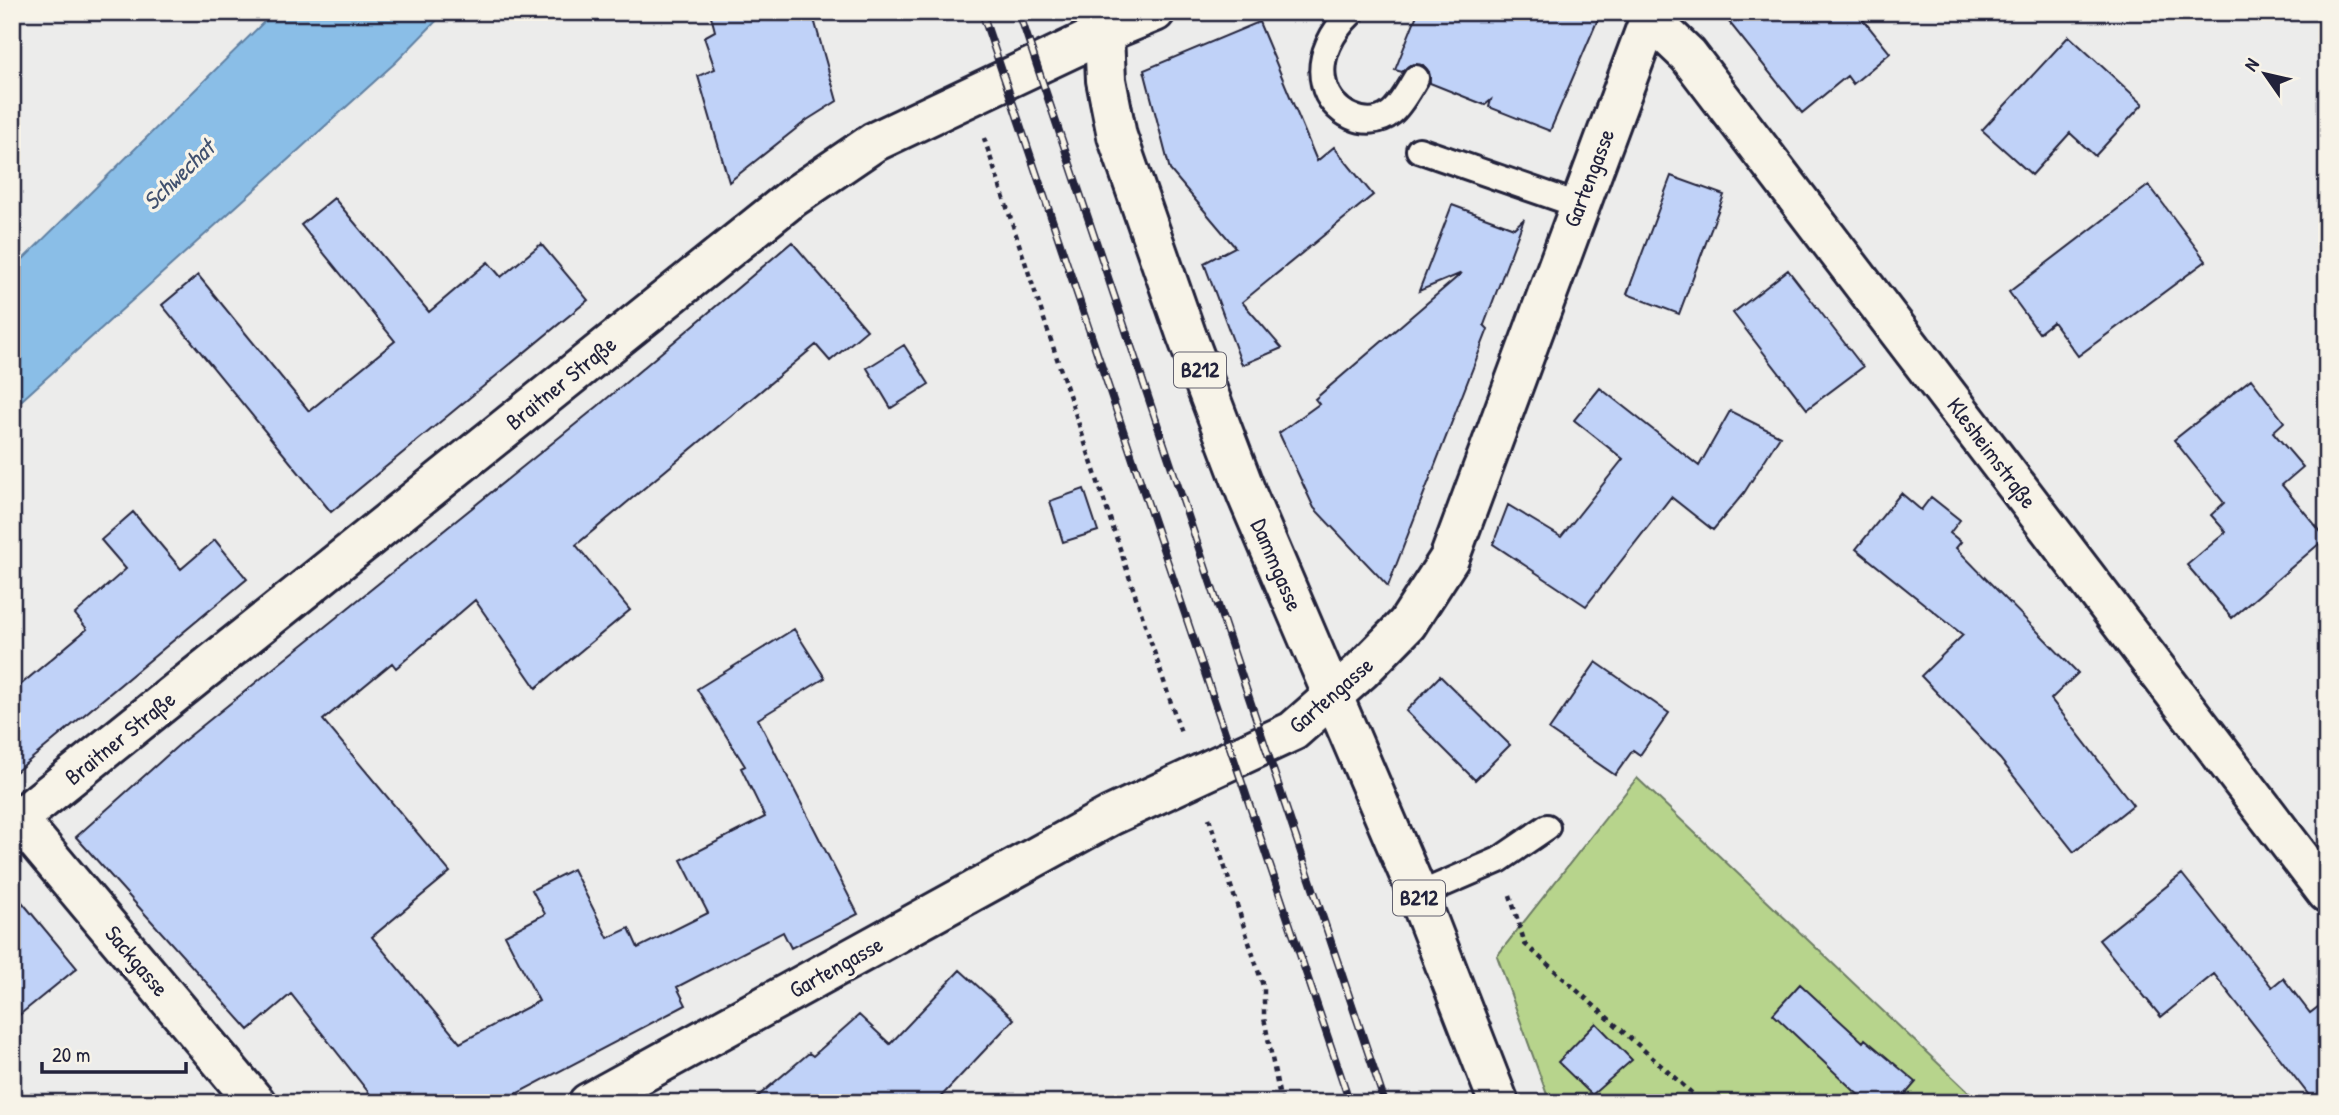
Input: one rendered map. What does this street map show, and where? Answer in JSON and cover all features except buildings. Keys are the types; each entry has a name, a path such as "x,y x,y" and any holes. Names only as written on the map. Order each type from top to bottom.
{"street":[{"name":"Braitner Straße","path":"15,822 792,198 874,142 1103,23 1156,12"},
{"name":"Gartengasse","path":"601,1100 1110,816 1293,731 1334,696 1407,624 1449,559 1578,205 1643,15"},
{"name":"Klesheimstraße","path":"1643,15 1688,55 2327,893"},
{"name":"Dammgasse","path":"1103,23 1106,80 1121,148 1247,495 1418,895 1499,1103"},
{"name":"Sackgasse","path":"15,822 256,1103"}],"lane":[{"path":"1352,12 1335,28 1325,52 1324,85 1336,105 1356,120 1376,122 1393,113 1416,78"},
{"path":"1419,150 1578,205"},
{"path":"1418,895 1499,860 1548,827"}],"path":[{"path":"994,132 983,139 1264,989 1264,1018 1281,1103"},
{"path":"1499,860 1525,944 1703,1103"}],"green space":[{"path":"1637,778 1980,1103 1550,1103 1497,956"}],"water":[{"name":"Schwechat","path":"274,12 445,12 396,62 12,409 12,270"}],"railway":[{"path":"982,12 1350,1103"},
{"path":"1019,12 1385,1103"}]}
